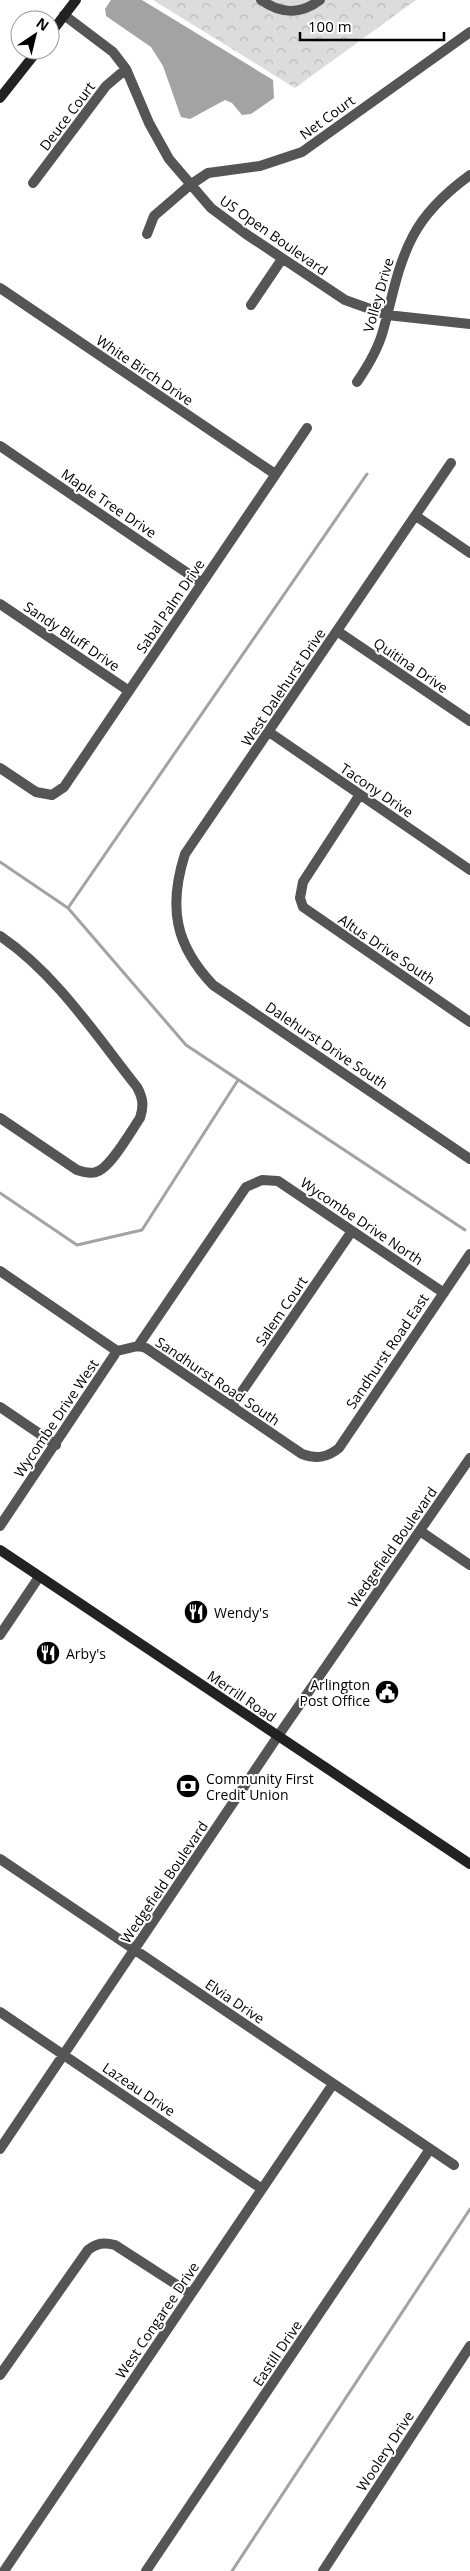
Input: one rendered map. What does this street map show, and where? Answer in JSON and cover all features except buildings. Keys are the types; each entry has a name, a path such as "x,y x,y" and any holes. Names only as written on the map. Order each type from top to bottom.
{"main road":[{"path":"60,21 76,0"},
{"path":"0,98 30,60"},
{"name":"Merrill Road","path":"0,1550 470,1864"}],"street":[{"path":"261,0 272,8 292,13 312,6 320,0"},
{"name":"US Open Boulevard","path":"64,16 113,52 126,69 149,123 169,159 211,208 282,259 345,300 386,316 470,324"},
{"name":"Net Court","path":"147,234 154,216 190,185 208,173 260,166 302,152 470,32"},
{"name":"Deuce Court","path":"33,182 106,86 126,69"},
{"name":"Volley Drive","path":"357,382 376,349 398,269 413,235 430,210 453,187 470,175"},
{"path":"251,305 282,259"},
{"name":"White Birch Drive","path":"0,288 275,474"},
{"name":"Sabal Palm Drive","path":"0,768 36,792 52,795 64,787 307,428"},
{"name":"Maple Tree Drive","path":"0,446 202,583"},
{"name":"West Dalehurst Drive","path":"182,940 177,921 175,898 178,878 185,854 451,463"},
{"path":"416,516 470,553"},
{"name":"Sandy Bluff Drive","path":"0,604 129,691"},
{"name":"Quitina Drive","path":"337,631 470,721"},
{"name":"Tacony Drive","path":"269,732 359,796 470,870"},
{"name":"Altus Drive South","path":"359,796 303,882 300,892 304,908 470,1022"},
{"path":"0,936 32,961 56,985 137,1087 143,1099 140,1118 106,1166 98,1172 90,1173 77,1170 0,1118"},
{"name":"Dalehurst Drive South","path":"182,940 193,960 214,985 470,1158"},
{"name":"Wycombe Drive North","path":"138,1346 246,1187 262,1180 278,1182 444,1293"},
{"name":"Salem Court","path":"232,1406 352,1231"},
{"name":"Sandhurst Road East","path":"321,1457 331,1454 338,1448 470,1254"},
{"path":"0,1271 118,1351"},
{"name":"Sandhurst Road South","path":"118,1351 138,1346 146,1348 302,1454 321,1457"},
{"name":"Wycombe Drive West","path":"0,1526 118,1351"},
{"path":"0,1407 56,1445"},
{"name":"Wedgefield Boulevard","path":"0,2149 278,1736 470,1458"},
{"path":"420,1531 470,1565"},
{"path":"0,1635 39,1577"},
{"name":"Elvia Drive","path":"0,1859 454,2165"},
{"name":"Lazeau Drive","path":"0,2012 262,2189"},
{"name":"West Congaree Drive","path":"4,2571 333,2084"},
{"name":"Eastill Drive","path":"146,2571 430,2149"},
{"path":"0,2376 88,2250 95,2245 105,2243 115,2245 191,2294"},
{"name":"Woolery Drive","path":"323,2571 470,2346"}],"green space":[{"path":"153,0 416,0 295,88"}],"shaded area":[{"path":"111,0 142,0 273,80 274,98 251,114 242,115 232,103 225,100 190,119 181,117 163,66 151,47 106,16 105,9"}],"waterway":[{"path":"0,862 68,908 367,474"},
{"path":"68,908 186,1045 465,1230"},
{"path":"0,1193 77,1245 142,1230 238,1080"},
{"path":"232,2571 470,2209"}],"place":[{"name":"Wendy's","path":"196,1612"},
{"name":"Arby's","path":"48,1653"},
{"name":"Arlington Post Office","path":"387,1692"},
{"name":"Community First Credit Union","path":"188,1786"}]}
